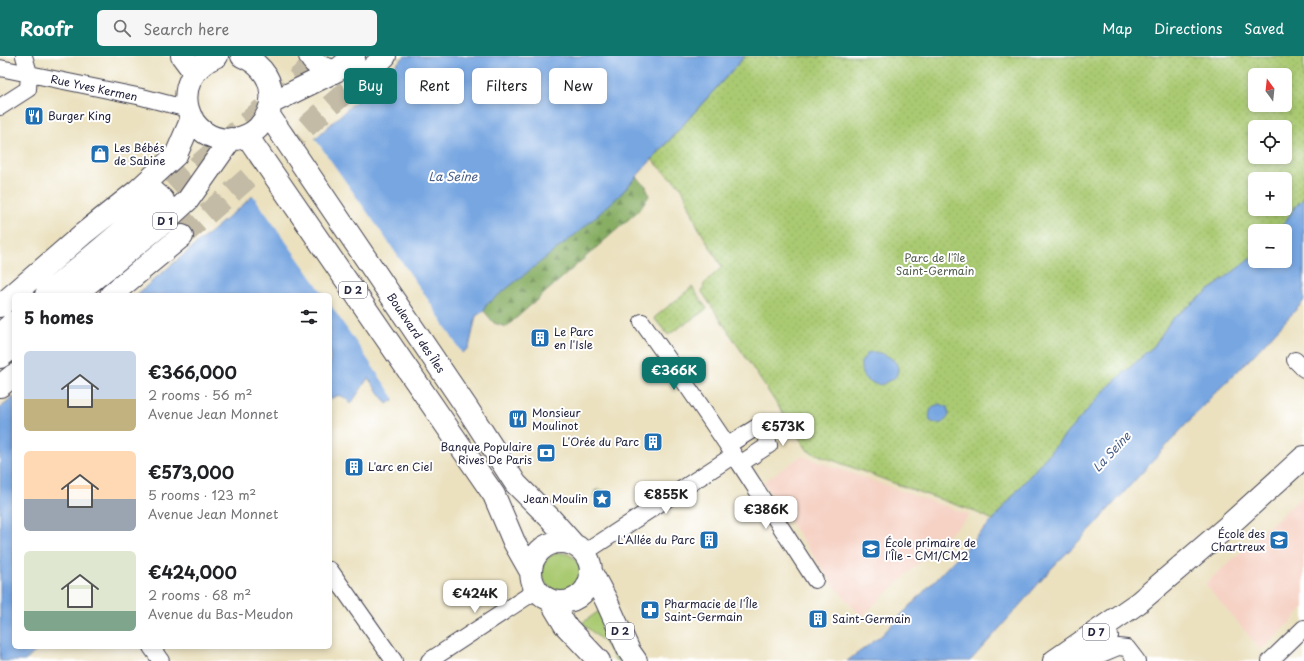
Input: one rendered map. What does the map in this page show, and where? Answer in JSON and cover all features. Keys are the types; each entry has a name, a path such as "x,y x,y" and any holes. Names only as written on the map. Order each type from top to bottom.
{"main road":[{"path":"217,56 204,62 188,64 186,96 190,114 199,127 208,134 219,138 239,138 259,126 270,108 271,92 269,81 256,58"},
{"path":"310,56 313,62 325,70 336,71"},
{"path":"270,108 336,71 354,56"},
{"path":"372,68 385,56"},
{"name":"Boulevard des Îles","path":"270,108 293,151 458,395 516,484 550,518 583,557 606,600 629,651 636,661"},
{"name":"D 1","path":"76,293 149,208 176,156 190,114"},
{"name":"D 1","path":"15,293 83,234 149,208 188,200 239,138"},
{"name":"D 2","path":"239,138 270,171 494,495 514,542 539,587"},
{"name":"D 1","path":"48,293 149,208"},
{"name":"D 1","path":"113,293 182,236"},
{"name":"D 1","path":"0,306 12,296"},
{"path":"0,334 12,324"},
{"path":"0,357 12,348"},
{"path":"0,386 12,377"},
{"name":"D 7","path":"1054,661 1138,603 1228,526 1304,457"},
{"path":"539,587 561,602 572,600 582,593 588,584 583,557 564,542 554,543 545,547 537,553 532,562 539,587 566,625 599,661"},
{"name":"D 7","path":"1084,661 1138,603"}],"street":[{"path":"0,106 28,89 29,73 24,56"},
{"name":"Rue Yves Kermen","path":"0,68 142,97 190,114"},
{"path":"642,322 708,415 815,580"},
{"path":"583,557 734,455"},
{"path":"332,573 394,661"},
{"path":"429,661 539,587"},
{"path":"1270,661 1304,628"},
{"path":"1084,661 1118,647 1127,648 1137,661"},
{"path":"152,649 161,661"}],"shaded area":[{"name":"École primaire de l'Île - CM1/CM2","path":"802,456 970,515 861,617 832,583 763,482"},
{"name":"École des Chartreux","path":"1304,495 1304,607 1288,625 1261,650 1205,584"}],"green space":[{"name":"Parc de l'île Saint-Germain","path":"745,56 1304,56 1304,198 1292,212 1292,172 1248,172 1248,216 1289,216 1284,224 1248,224 1248,260 1172,319 1154,346 1107,388 993,520 971,510 808,451 702,292 704,284 722,267 698,227 682,188 652,160"},
{"path":"636,177 646,186 649,196 638,211 506,327 494,323 484,311 486,305 619,196"},
{"path":"692,287 707,309 668,335 654,318"},
{"path":"597,489 606,491 610,497 615,498 610,502 593,498 595,490 597,491"},
{"path":"561,553 571,556 577,562 580,572 577,582 571,588 561,591 551,588 545,582 542,572 545,562 551,556"},
{"path":"599,611 610,641 624,661 616,661 604,642 582,623"}],"water":[{"name":"La Seine","path":"405,56 745,56 619,196 581,230 486,305 484,311 476,316 469,348 387,404 368,378 351,404 341,396 336,396 332,399 332,293 138,293 245,203 353,104 397,104 397,68 392,68"},
{"name":"La Seine","path":"1304,198 1304,301 1248,361 1211,397 1093,527 1051,569 970,661 847,661 881,636 993,520 1107,388 1154,346 1172,319 1248,260 1248,268 1292,268 1292,224 1284,224 1289,216 1292,216 1292,212"},
{"path":"874,352 888,356 897,366 898,371 896,376 884,384 875,384 863,376 861,362 868,353"},
{"path":"12,399 12,649 39,649 25,661 0,661 0,408"},
{"path":"940,404 947,407 949,415 944,422 933,423 930,421 929,415 934,406"}],"pier":[{"path":"314,137 429,301 463,355 396,401 332,307 332,293 323,293 252,194"}],"tunnel":[{"path":"147,210 323,56"},
{"path":"182,236 344,94"}],"place":[{"name":"Burger King","path":"34,116"},
{"name":"Les Bébés de Sabine","path":"100,154"},
{"name":"Le Parc en l'Isle","path":"540,338"},
{"name":"Monsieur Moulinot","path":"518,419"},
{"name":"L'Orée du Parc","path":"653,442"},
{"name":"Banque Populaire Rives De Paris","path":"546,453"},
{"name":"L'arc en Ciel","path":"354,467"},
{"name":"Jean Moulin","path":"602,499"},
{"name":"L'Allée du Parc","path":"709,540"},
{"name":"École des Chartreux","path":"1279,540"},
{"name":"École primaire de l'Île - CM1/CM2","path":"871,549"},
{"name":"Pharmacie de l'Île Saint-Germain","path":"650,610"},
{"name":"Saint-Germain","path":"818,619"}]}
